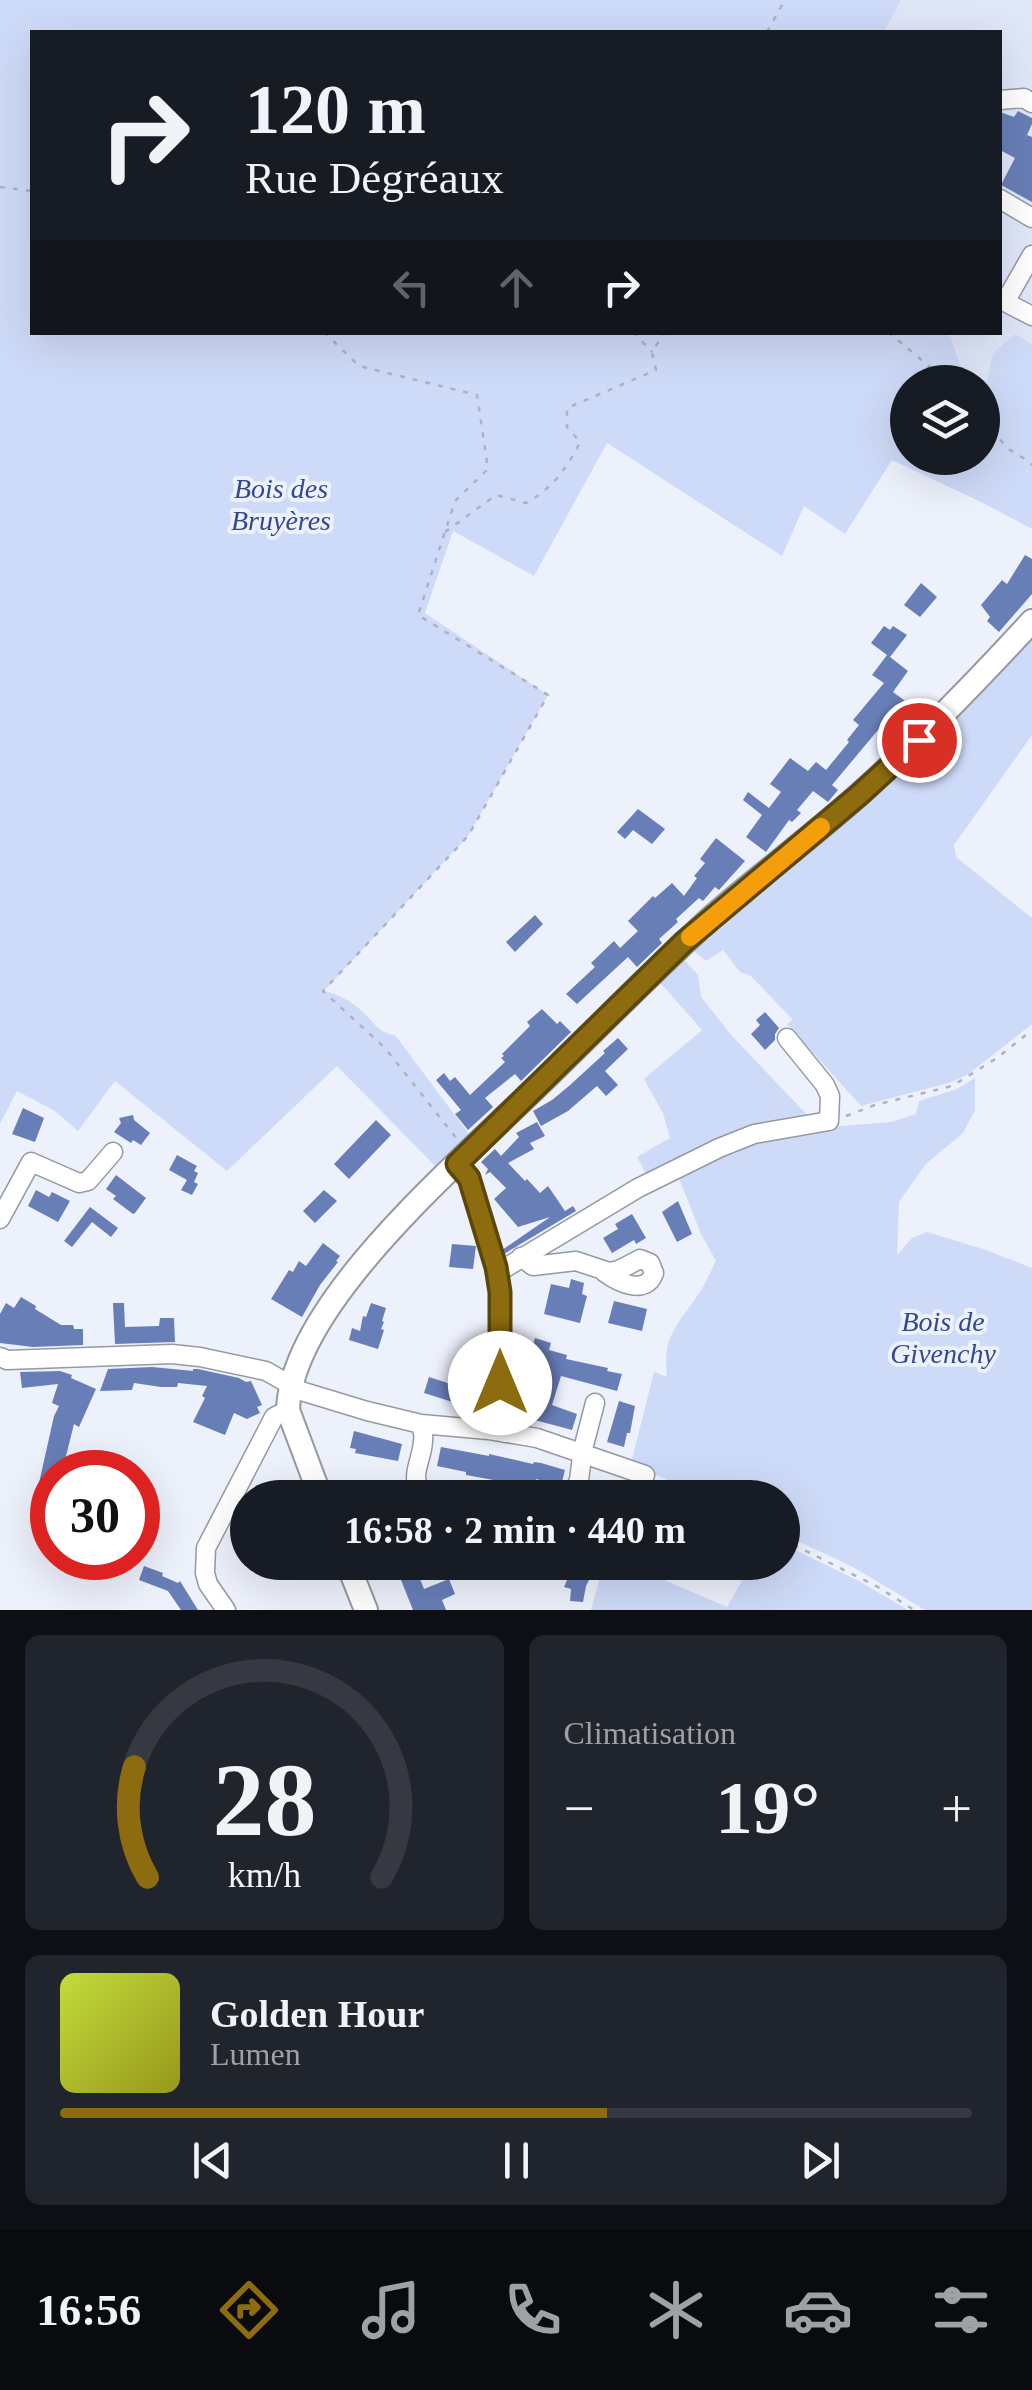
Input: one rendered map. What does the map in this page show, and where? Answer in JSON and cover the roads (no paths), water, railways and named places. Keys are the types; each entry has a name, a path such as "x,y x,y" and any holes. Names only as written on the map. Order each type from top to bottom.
{"main road":[{"path":"314,1480 288,1410 290,1384 318,1326 381,1240 684,942 919,740 1032,621"},
{"path":"355,1580 366,1610"}],"street":[{"path":"1002,100 1024,98 1032,102"},
{"path":"1002,200 1032,218"},
{"path":"1032,255 1005,302 1032,316"},
{"path":"496,1267 505,1268 638,1188 719,1148 754,1134 829,1121 830,1096 825,1085 787,1038"},
{"path":"0,1218 32,1162 79,1183 88,1182 113,1152"},
{"path":"462,1158 500,1292 500,1383 505,1432"},
{"path":"522,1257 533,1266 576,1261 604,1272"},
{"path":"2,1360 172,1354 266,1371 301,1391 421,1424 536,1438 645,1475"},
{"path":"579,1480 595,1403"},
{"path":"226,1610 208,1584 206,1548 274,1417 288,1410"},
{"path":"416,1480 424,1442 421,1424"}],"park label":[{"name":"Bois des Bruyères","path":"281,504"},
{"name":"Bois de Givenchy","path":"943,1337"}]}
